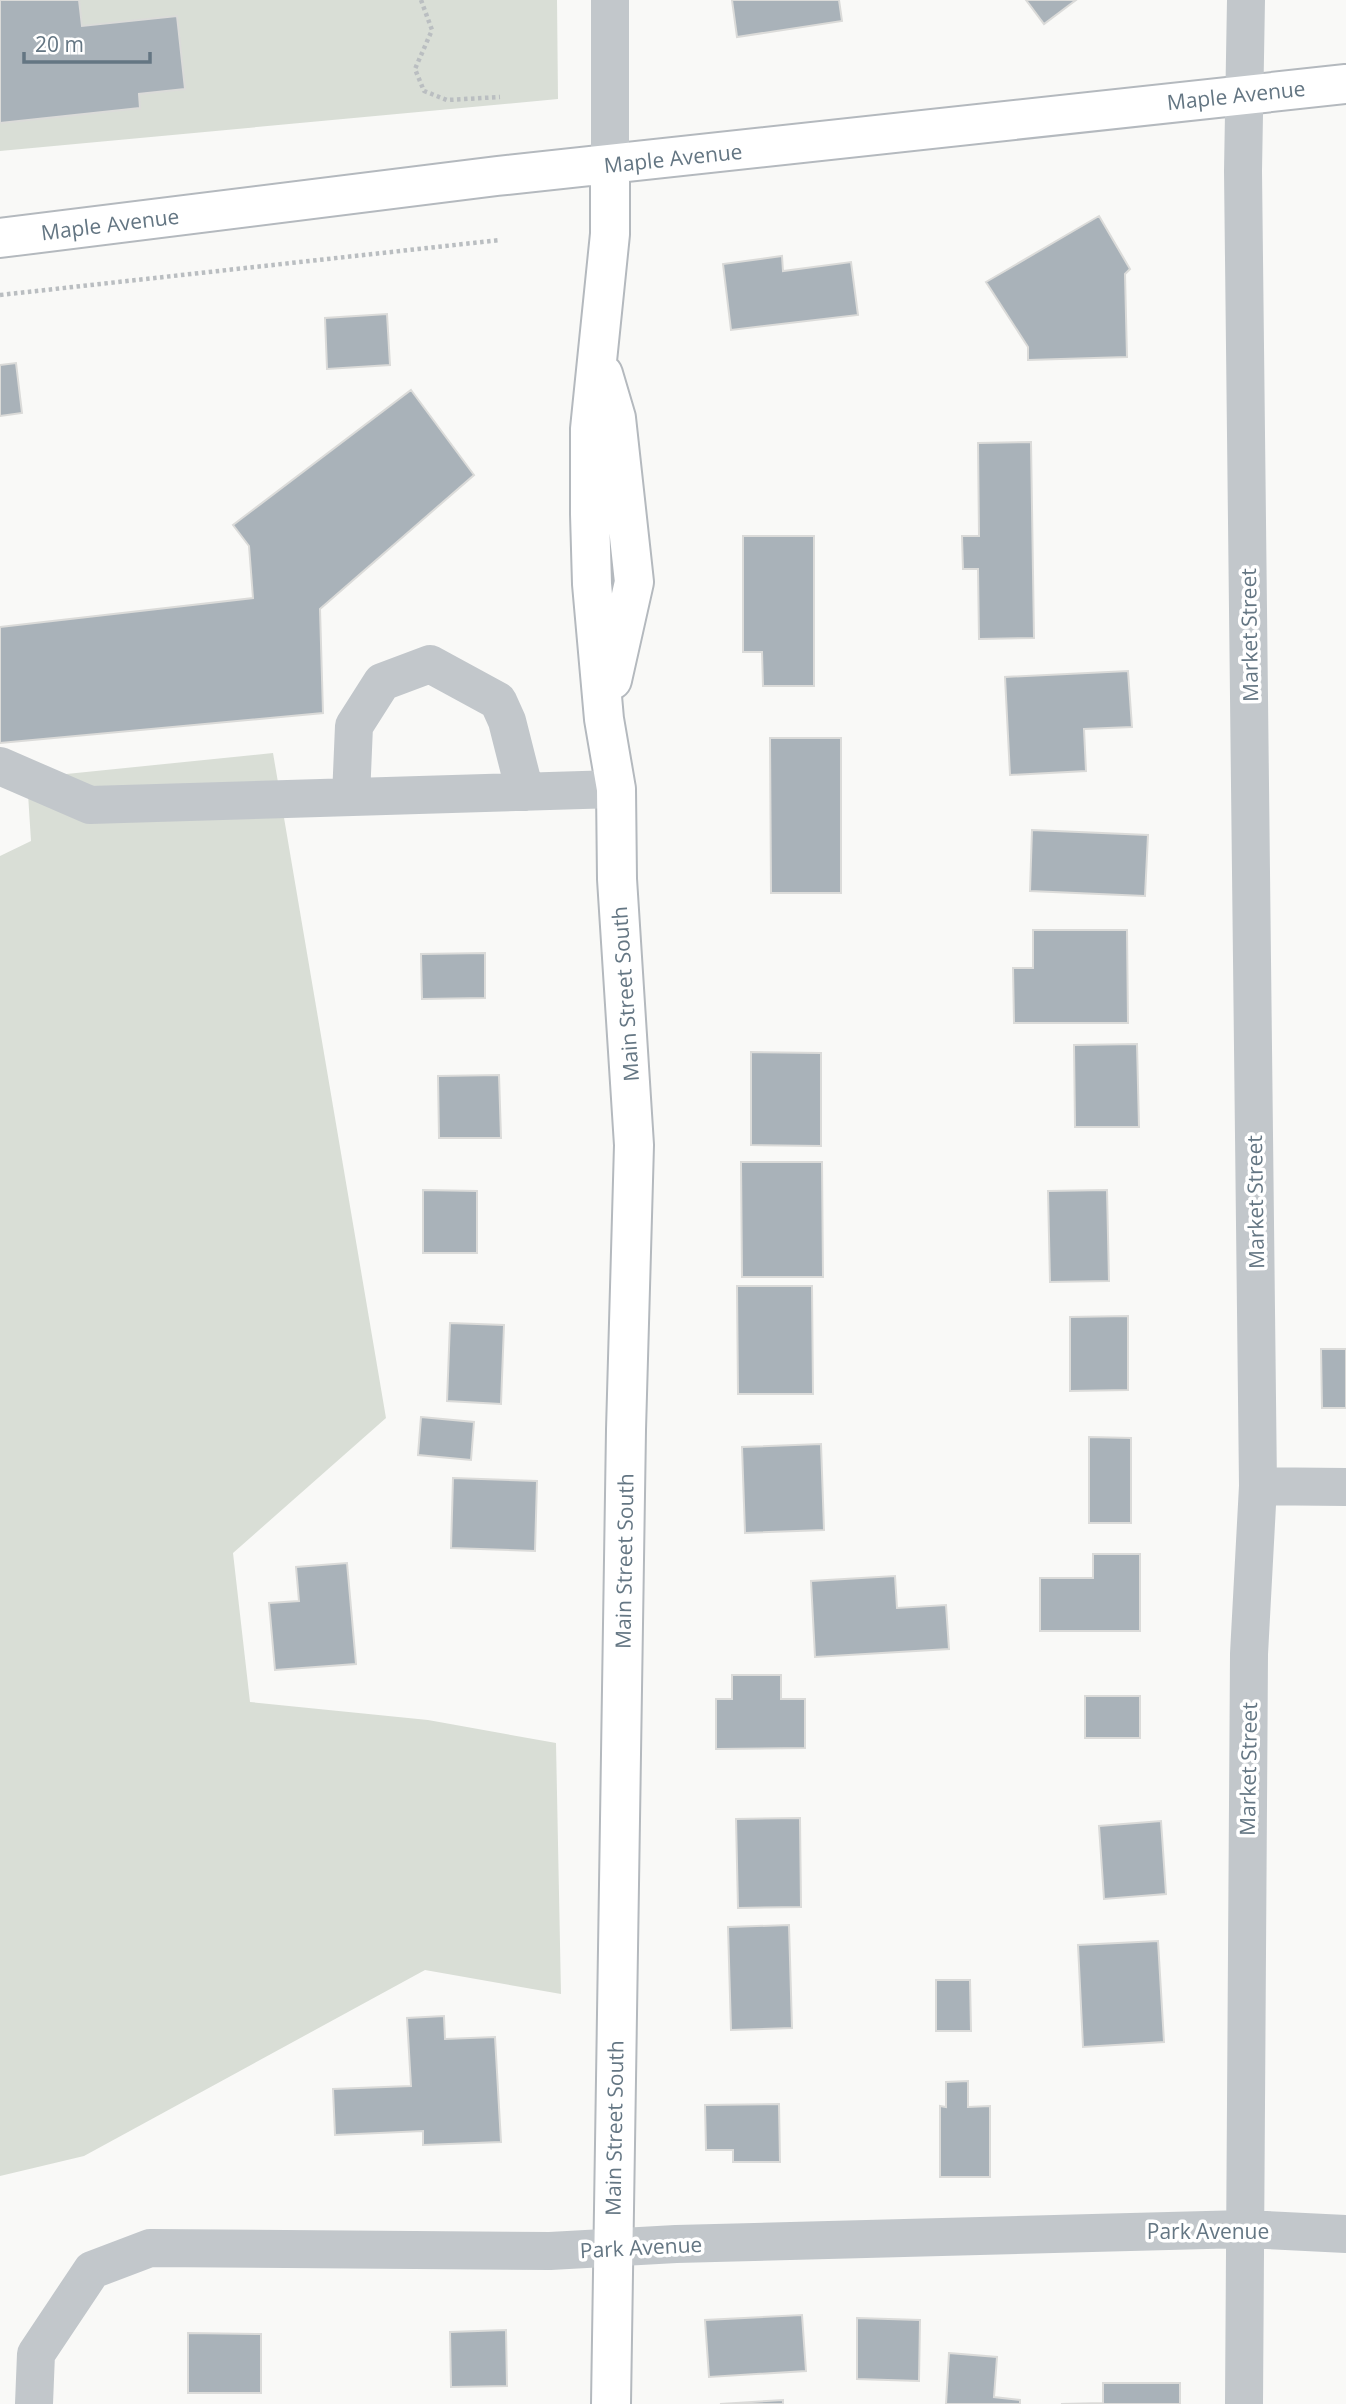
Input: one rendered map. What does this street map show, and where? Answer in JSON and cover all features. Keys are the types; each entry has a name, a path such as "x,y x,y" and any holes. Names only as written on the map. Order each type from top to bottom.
{"main road":[{"name":"Maple Avenue","path":"0,238 610,164 1346,84"},
{"name":"Main Street South","path":"610,164 610,234 596,351 616,418 634,582 604,719 616,789 617,879 634,1145 611,2248 611,2404"}],"street":[{"name":"Main Street South","path":"610,0 610,164"},
{"name":"Market Street","path":"1244,2404 1249,1654 1258,1486 1244,93 1246,0"},
{"path":"351,797 354,726 383,682 430,664 498,701 507,721 525,792"},
{"path":"0,766 90,805 616,789"},
{"path":"1258,1486 1346,1487"},
{"name":"Park Avenue","path":"34,2404 36,2354 92,2270 150,2248 550,2251 1245,2229 1346,2234"}],"path":[{"path":"421,0 432,30 415,69 424,91 447,100 500,97"},
{"path":"0,295 500,240"}],"shaded area":[{"path":"0,0 557,0 558,99 0,151"},
{"path":"273,753 386,1418 233,1553 250,1702 428,1720 556,1743 561,1994 425,1970 84,2156 0,2176 0,856 31,841 27,778"}],"building":[{"path":"0,0 79,0 82,26 177,16 185,89 139,94 140,108 0,123"},
{"path":"732,0 839,0 842,21 737,37"},
{"path":"1026,0 1076,0 1044,24"},
{"path":"1099,216 1130,269 1125,274 1127,357 1028,360 1028,347 986,282"},
{"path":"782,256 783,271 851,262 858,315 731,330 723,264"},
{"path":"387,314 390,365 327,369 325,318"},
{"path":"16,363 22,413 0,416 0,365"},
{"path":"411,390 474,475 320,609 323,713 0,743 0,627 253,598 249,546 233,525"},
{"path":"1031,442 1034,638 979,639 978,569 963,569 962,536 979,536 978,443"},
{"path":"743,536 814,536 814,686 763,686 762,652 743,652"},
{"path":"1128,671 1132,727 1084,729 1086,771 1010,775 1005,677"},
{"path":"770,738 841,738 841,893 771,893"},
{"path":"1032,830 1148,835 1145,896 1030,891"},
{"path":"1033,930 1127,930 1128,1023 1014,1023 1013,968 1033,968"},
{"path":"485,953 485,998 422,999 421,954"},
{"path":"1137,1044 1139,1127 1075,1127 1074,1045"},
{"path":"751,1052 821,1053 821,1146 751,1145"},
{"path":"499,1075 501,1138 439,1138 438,1076"},
{"path":"741,1162 822,1162 823,1277 742,1277"},
{"path":"423,1190 477,1191 477,1253 423,1253"},
{"path":"1107,1190 1109,1281 1050,1282 1048,1191"},
{"path":"737,1286 812,1286 813,1394 738,1394"},
{"path":"1128,1316 1128,1390 1070,1391 1070,1317"},
{"path":"450,1323 504,1325 501,1404 447,1401"},
{"path":"1321,1349 1346,1349 1346,1408 1322,1408"},
{"path":"421,1417 474,1422 471,1460 418,1455"},
{"path":"1089,1437 1131,1438 1131,1523 1089,1523"},
{"path":"821,1444 824,1530 745,1533 742,1447"},
{"path":"453,1478 537,1481 535,1551 451,1548"},
{"path":"1093,1554 1140,1554 1140,1631 1040,1631 1040,1578 1093,1578"},
{"path":"347,1563 356,1664 275,1670 269,1603 299,1601 296,1567"},
{"path":"895,1576 897,1608 946,1605 949,1649 815,1657 811,1581"},
{"path":"732,1675 781,1675 781,1699 805,1699 805,1748 716,1749 716,1699 732,1699"},
{"path":"1085,1696 1140,1696 1140,1738 1085,1738"},
{"path":"800,1818 801,1907 738,1908 736,1819"},
{"path":"1161,1821 1166,1894 1104,1899 1099,1826"},
{"path":"789,1925 792,2028 731,2030 728,1927"},
{"path":"1158,1941 1164,2042 1083,2047 1078,1945"},
{"path":"936,1980 970,1980 971,2031 936,2031"},
{"path":"444,2016 445,2039 495,2037 501,2142 423,2145 423,2131 335,2135 333,2089 411,2086 407,2018"},
{"path":"968,2081 968,2107 990,2106 990,2177 940,2177 940,2106 946,2107 946,2082"},
{"path":"779,2104 780,2162 733,2162 733,2150 706,2150 705,2105"},
{"path":"802,2315 806,2371 709,2377 705,2320"},
{"path":"857,2318 920,2320 919,2381 857,2379"},
{"path":"506,2330 507,2386 451,2387 450,2332"},
{"path":"188,2333 261,2334 261,2393 188,2393"},
{"path":"949,2353 997,2357 994,2397 1020,2400 1020,2404 946,2404"},
{"path":"1103,2383 1180,2383 1180,2404 1061,2404 1103,2403"},
{"path":"783,2400 783,2404 720,2404"}]}
